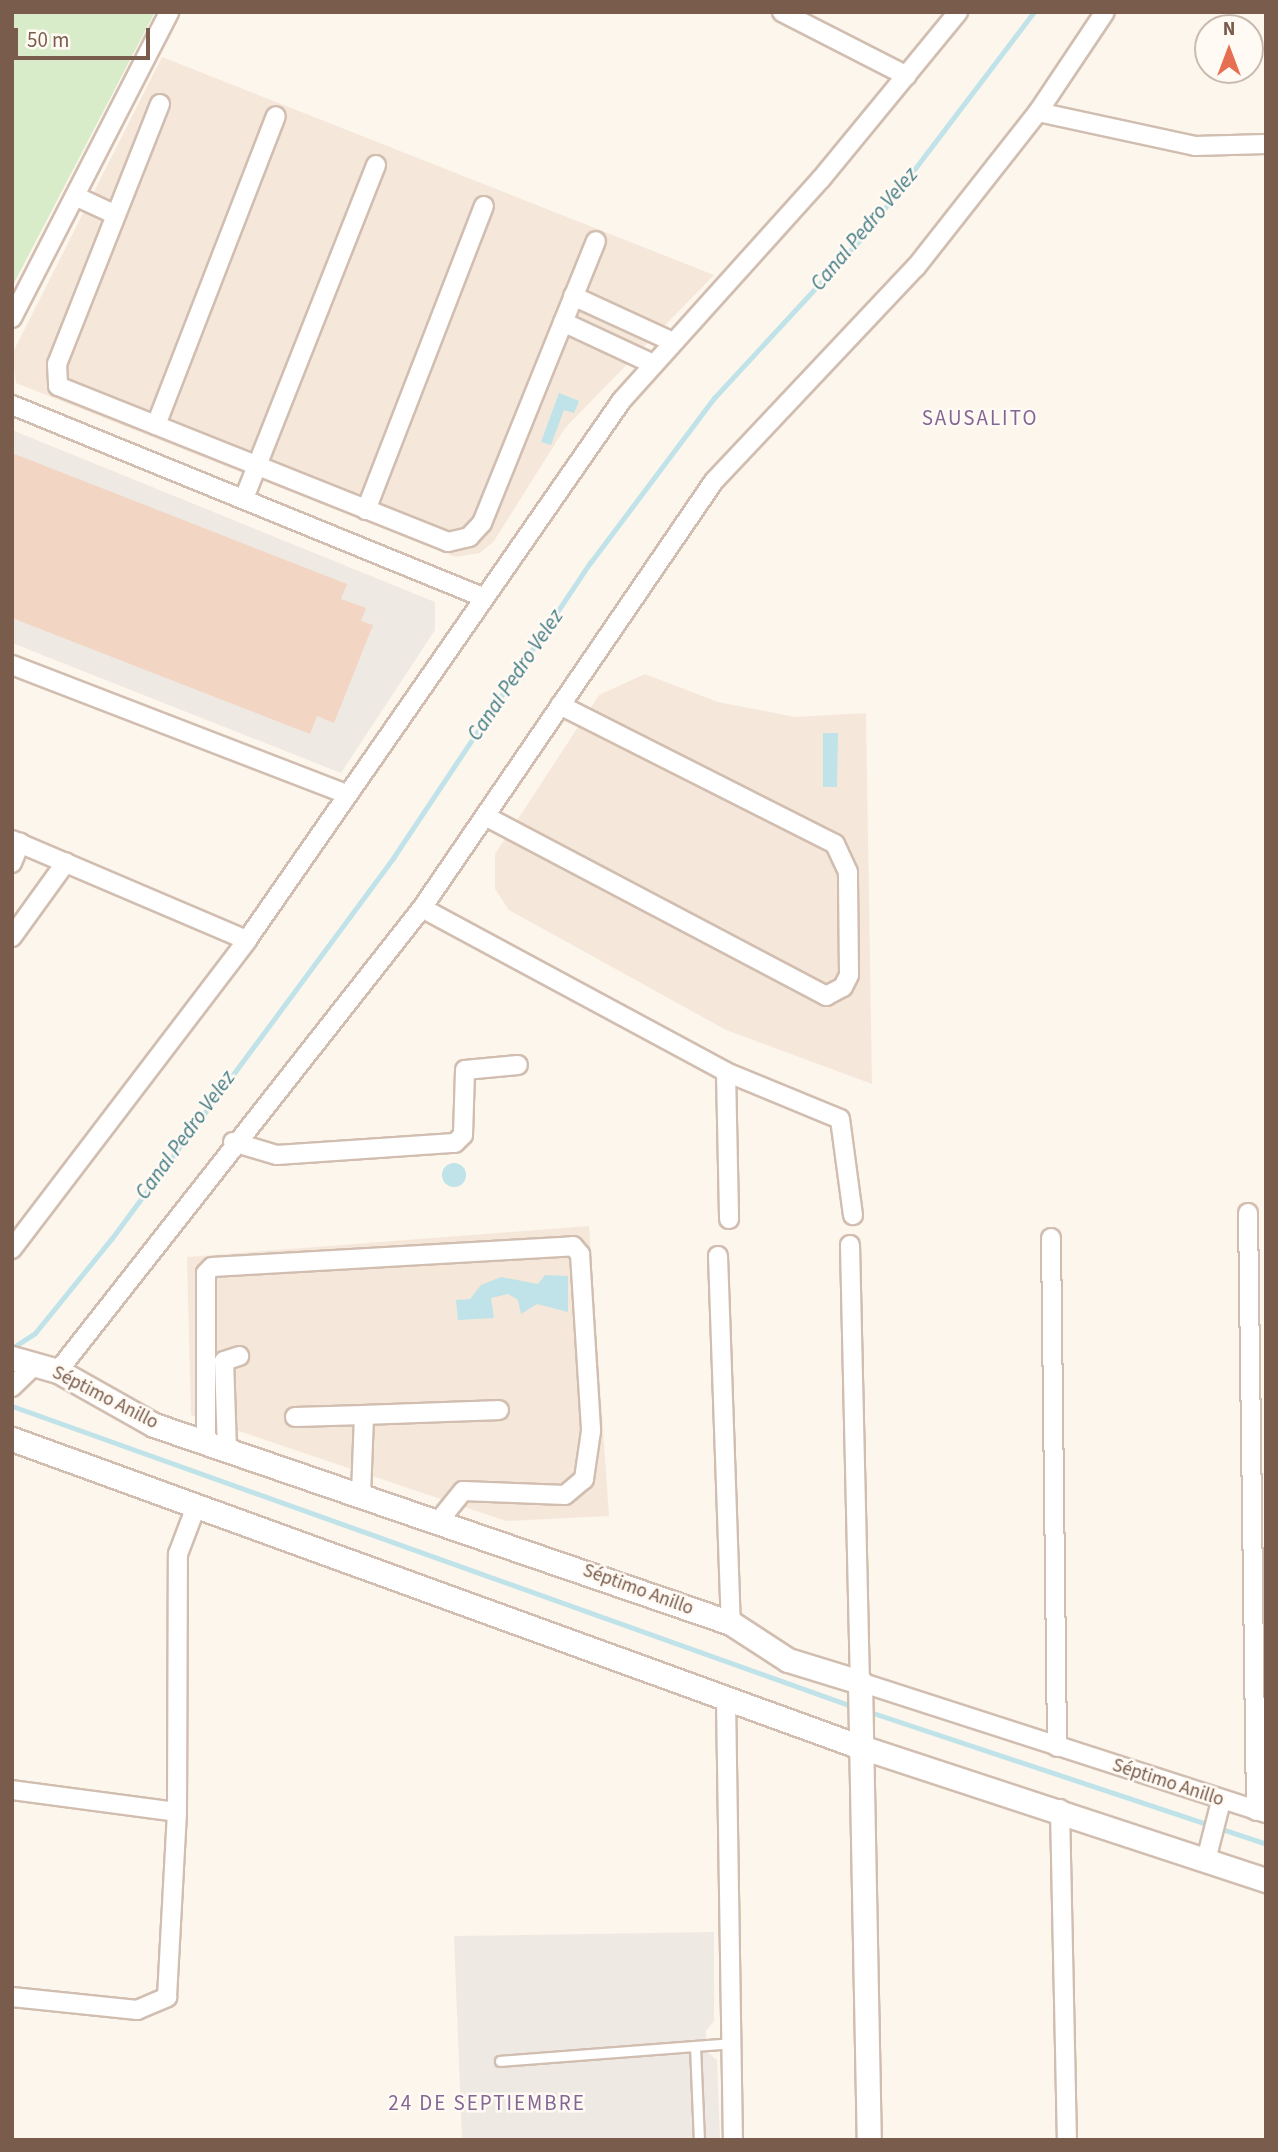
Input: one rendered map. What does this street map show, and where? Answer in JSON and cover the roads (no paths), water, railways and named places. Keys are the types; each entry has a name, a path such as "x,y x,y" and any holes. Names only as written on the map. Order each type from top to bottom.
{"street":[{"path":"12,318 169,12"},
{"path":"782,12 907,76"},
{"path":"12,1249 247,940 480,596 651,363 907,76 958,12"},
{"path":"58,1371 233,1142 422,908 714,481 916,267 1038,113 1105,12"},
{"path":"160,104 54,380 65,391 447,542 476,532 596,241"},
{"path":"1038,113 1195,146 1266,144"},
{"path":"156,425 276,116"},
{"path":"245,496 376,165"},
{"path":"75,196 116,215"},
{"path":"366,510 484,206"},
{"path":"573,296 671,341"},
{"path":"563,322 651,363"},
{"path":"12,405 245,496 480,596"},
{"path":"12,665 346,794"},
{"path":"485,816 826,996 843,987 849,975 848,872 835,844 559,705"},
{"path":"12,863 16,841 247,940"},
{"path":"13,932 66,862"},
{"path":"422,908 726,1072 843,1121 853,1216"},
{"path":"233,1142 277,1155 455,1143 463,1135 465,1070 518,1065"},
{"path":"726,1072 729,1219"},
{"path":"1248,1213 1261,1812"},
{"path":"1051,1238 1057,1746"},
{"path":"850,1245 858,1746 869,2140"},
{"path":"216,1447 206,1273 212,1266 573,1246 580,1254 591,1431 584,1479 565,1495 463,1491 440,1520"},
{"path":"718,1256 730,1623"},
{"path":"216,1447 224,1362 239,1356"},
{"path":"12,1387 25,1362"},
{"name":"Séptimo Anillo","path":"25,1362 58,1371 154,1424 216,1447 440,1520 730,1623 859,1703 1057,1746 1261,1812"},
{"path":"295,1417 499,1410"},
{"path":"361,1494 364,1415"},
{"path":"12,1439 197,1504 726,1700 858,1746 1060,1809 1210,1851 1266,1880"},
{"path":"12,1997 137,2010 167,1997 177,1812 178,1554 197,1504"},
{"path":"726,1700 733,2140"},
{"path":"12,1790 177,1812"},
{"path":"1210,1851 1221,1801"},
{"path":"1060,1809 1067,2140"}],"lane":[{"path":"500,2061 732,2043"},
{"path":"695,2046 699,2140"}],"water":[{"path":"559,393 579,401 574,413 564,410 551,445 541,442"},
{"path":"823,733 838,733 837,787 823,787"},
{"path":"454,1163 463,1166 466,1175 463,1184 454,1187 445,1184 442,1175 445,1166"},
{"path":"545,1275 568,1276 568,1312 537,1304 521,1314 518,1300 508,1294 491,1298 494,1318 458,1320 456,1300 470,1299 481,1285 501,1277 538,1284"}],"waterway":[{"name":"Canal Pedro Velez","path":"12,1348 35,1333 112,1238 393,858 590,563 714,398 866,233 1034,12"},
{"path":"12,1406 854,1707"},
{"path":"867,1711 1266,1844"}],"district":[{"name":"SAUSALITO","path":"980,418"},
{"name":"24 DE SEPTIEMBRE","path":"487,2103"}]}
